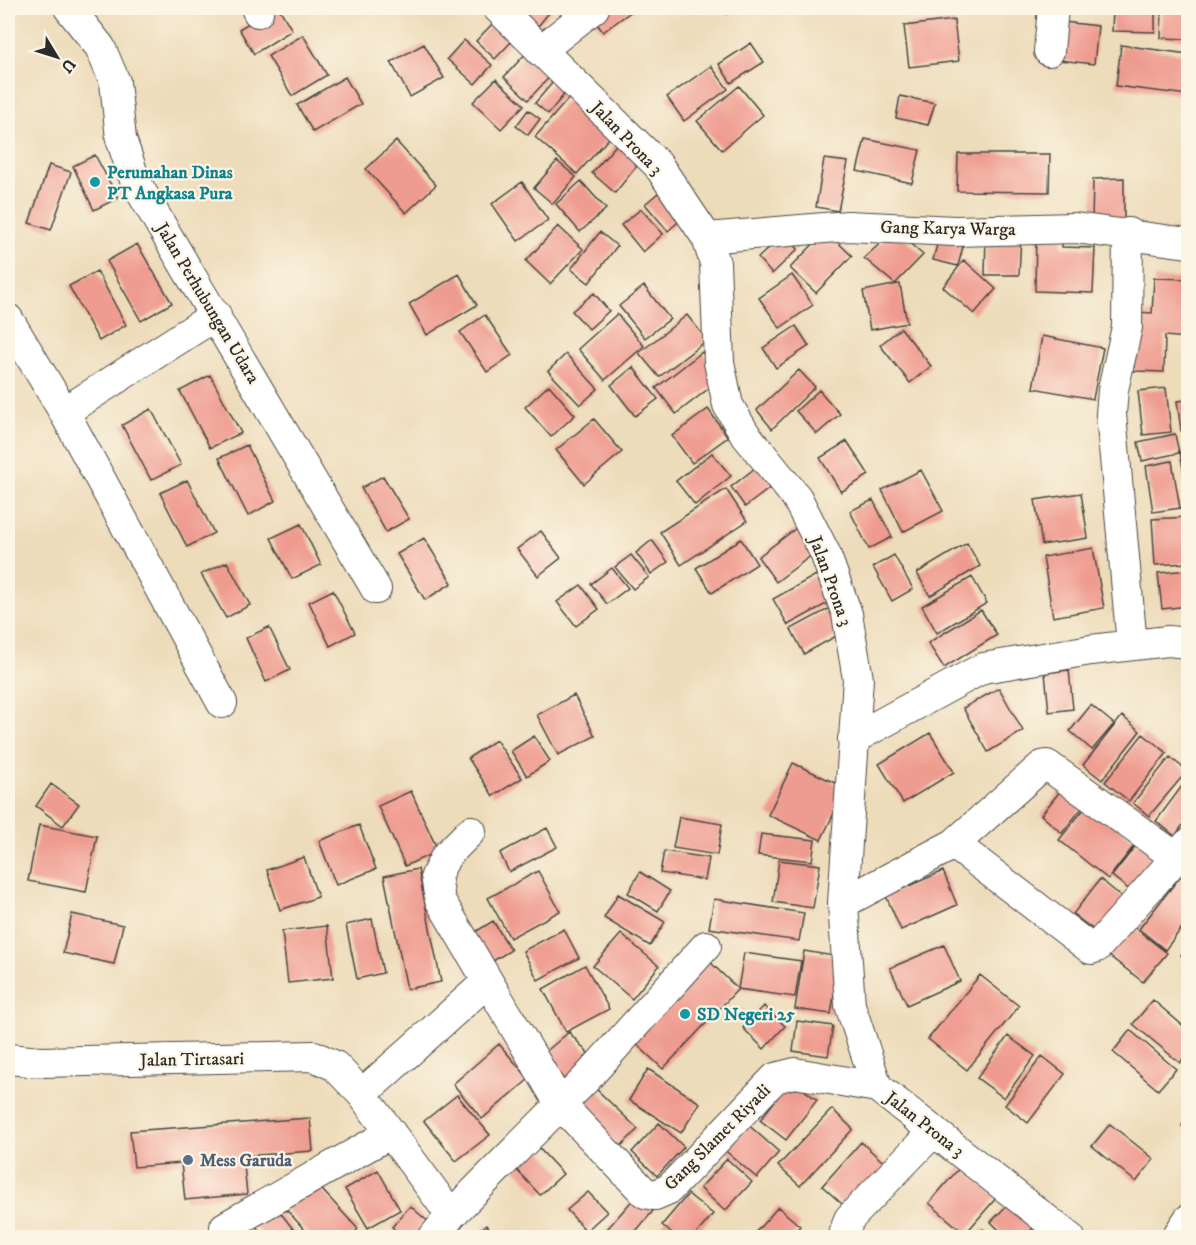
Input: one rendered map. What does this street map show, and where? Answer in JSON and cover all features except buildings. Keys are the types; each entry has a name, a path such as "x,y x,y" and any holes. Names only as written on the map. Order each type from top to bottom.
{"street":[{"name":"Jalan Perhubungan Udara","path":"69,8 100,47 115,82 121,139 136,183 376,589"},
{"name":"Jalan Prona 3","path":"498,8 658,165 707,238 714,263 719,362 728,405 745,434 797,498 825,553 847,614 858,679 843,903 850,1005 877,1087 1070,1238"},
{"path":"540,51 594,8"},
{"path":"1049,51 1053,8"},
{"name":"Gang Karya Warga","path":"707,238 848,226 955,231 1075,228 1128,233 1188,243"},
{"path":"1128,233 1127,327 1113,390 1111,414 1132,645"},
{"path":"64,412 216,315"},
{"path":"8,320 64,412 222,703"},
{"path":"853,739 983,668 1132,645 1168,641 1188,643"},
{"path":"843,903 954,844 1042,766 1047,765 1182,851 1097,947 1091,949 954,844"},
{"name":"Gang Slamet Riyadi","path":"471,831 446,856 436,876 440,900 560,1104 645,1193 655,1195 669,1189 775,1078 795,1073 877,1087"},
{"path":"442,1226 560,1104 706,946"},
{"path":"362,1094 487,982"},
{"name":"Jalan Tirtasari","path":"8,1059 41,1062 314,1056 335,1066 362,1094 391,1133 442,1226"},
{"path":"846,1238 845,1231 849,1219 933,1131"},
{"path":"225,1227 391,1133"},
{"path":"1176,1238 1188,1220"}],"place":[{"name":"Perumahan Dinas PT Angkasa Pura","path":"95,182"},
{"name":"SD Negeri 25","path":"685,1014"},
{"name":"Mess Garuda","path":"188,1160"}]}
